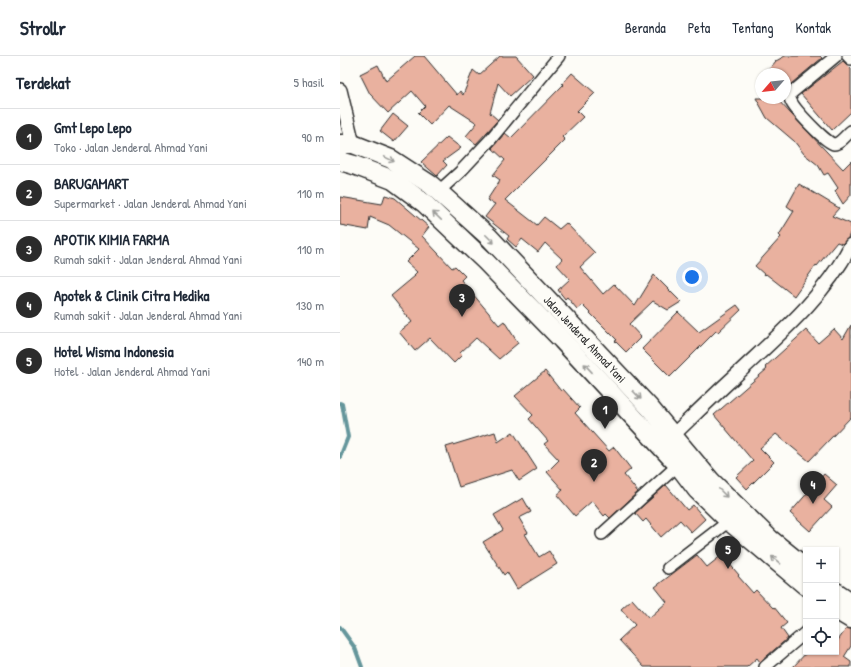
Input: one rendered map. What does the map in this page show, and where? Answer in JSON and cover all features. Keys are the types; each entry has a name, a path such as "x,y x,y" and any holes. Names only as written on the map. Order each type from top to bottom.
{"highway":[{"name":"Jalan Jenderal Ahmad Yani","path":"346,144 391,159 431,185 489,237 649,407 678,465 697,490 729,521 803,583"},
{"name":"Jalan Jenderal Ahmad Yani","path":"340,162 354,165 393,180 424,203 485,261 557,334 667,441 711,481 770,539 803,566"},
{"path":"839,594 851,602"},
{"path":"839,612 851,619"}],"street":[{"path":"438,192 460,172 490,140 559,56"},
{"path":"836,56 793,90 789,95 791,102 826,140 833,144 838,143 851,131"},
{"path":"848,56 851,59"},
{"path":"340,90 346,144"},
{"path":"667,441 791,323 831,276 851,245"},
{"path":"602,534 678,465"},
{"path":"668,568 729,521"},
{"path":"765,667 803,635"}],"building":[{"path":"415,56 424,56 457,95 460,91 463,95 473,70 479,75 500,56 516,56 533,75 510,96 498,83 490,113 498,120 476,144 466,136 477,123 449,105 430,125 418,113 425,106 412,91 388,113 370,94 360,74 378,65 386,81"},
{"path":"785,56 820,56 822,58 791,84 791,68 770,68 776,61"},
{"path":"843,61 851,69 851,112 832,130 801,94"},
{"path":"572,73 595,93 577,111 583,117 562,137 565,140 505,200 537,225 544,217 559,229 566,223 595,253 580,267 603,294 614,284 635,306 654,275 681,302 668,310 653,301 629,324 641,337 626,352 615,341 617,340 582,305 577,309 567,297 565,299 558,290 570,279 557,265 562,259 545,243 538,252 522,239 516,247 507,239 509,236 485,217 495,204 487,200 500,180 493,175 505,160 492,148 505,133 511,138 563,85 562,84"},
{"path":"759,104 782,104 843,169 851,161 851,195 843,204 835,191 838,188 828,173 824,175 818,165 804,154 794,141 767,118"},
{"path":"393,114 408,126 394,142 380,131"},
{"path":"447,137 461,148 443,161 447,165 437,176 421,162"},
{"path":"799,184 839,208 832,216 851,224 851,231 848,238 842,244 837,242 817,266 816,265 794,296 755,266 781,237 779,235 794,211 787,206"},
{"path":"385,195 395,198 429,227 422,236 452,268 455,266 465,276 461,280 499,325 504,321 518,343 499,359 476,338 460,353 462,355 454,363 430,338 415,351 399,332 412,322 391,296 415,276 414,275 417,272 406,262 419,249 389,225 370,217 368,230 340,225 340,197 382,204"},
{"path":"737,305 741,310 718,332 716,331 670,377 642,349 678,312 699,332"},
{"path":"851,325 851,417 809,461 776,434 760,448 774,462 747,489 736,477 753,461 714,415 767,369 765,367 806,330 818,343 834,329 843,339"},
{"path":"545,371 561,391 563,389 580,408 575,413 609,451 614,447 631,469 624,475 638,492 610,518 606,514 604,516 592,501 575,516 557,495 563,490 547,472 559,460 544,444 548,441 529,419 533,415 515,396"},
{"path":"495,432 498,442 513,432 537,469 519,481 512,470 459,487 446,447"},
{"path":"824,474 837,485 824,500 832,507 810,531 790,513"},
{"path":"666,485 687,510 693,505 705,519 691,532 680,520 661,537 646,519 643,522 635,513"},
{"path":"523,498 531,512 519,518 528,533 525,534 539,557 549,551 557,564 517,589 507,572 504,575 483,542 503,530 494,515"},
{"path":"697,555 707,567 722,555 753,593 756,590 773,608 774,607 787,623 781,628 788,638 760,662 757,658 747,667 644,667 619,640 635,625 621,609 632,599 649,618 667,602 655,587"},
{"path":"847,628 851,629 851,646 844,657 851,662 851,667 793,667 804,655 839,655 839,639"}],"waterway":[{"path":"340,403 342,404 348,437 340,457"},
{"path":"340,627 355,648 362,667"}],"place":[{"name":"APOTIK KIMIA FARMA","path":"462,317"},
{"name":"Gmt Lepo Lepo","path":"605,429"},
{"name":"BARUGAMART","path":"594,482"},
{"name":"Apotek & Clinik Citra Medika","path":"813,504"},
{"name":"Hotel Wisma Indonesia","path":"728,569"}]}
